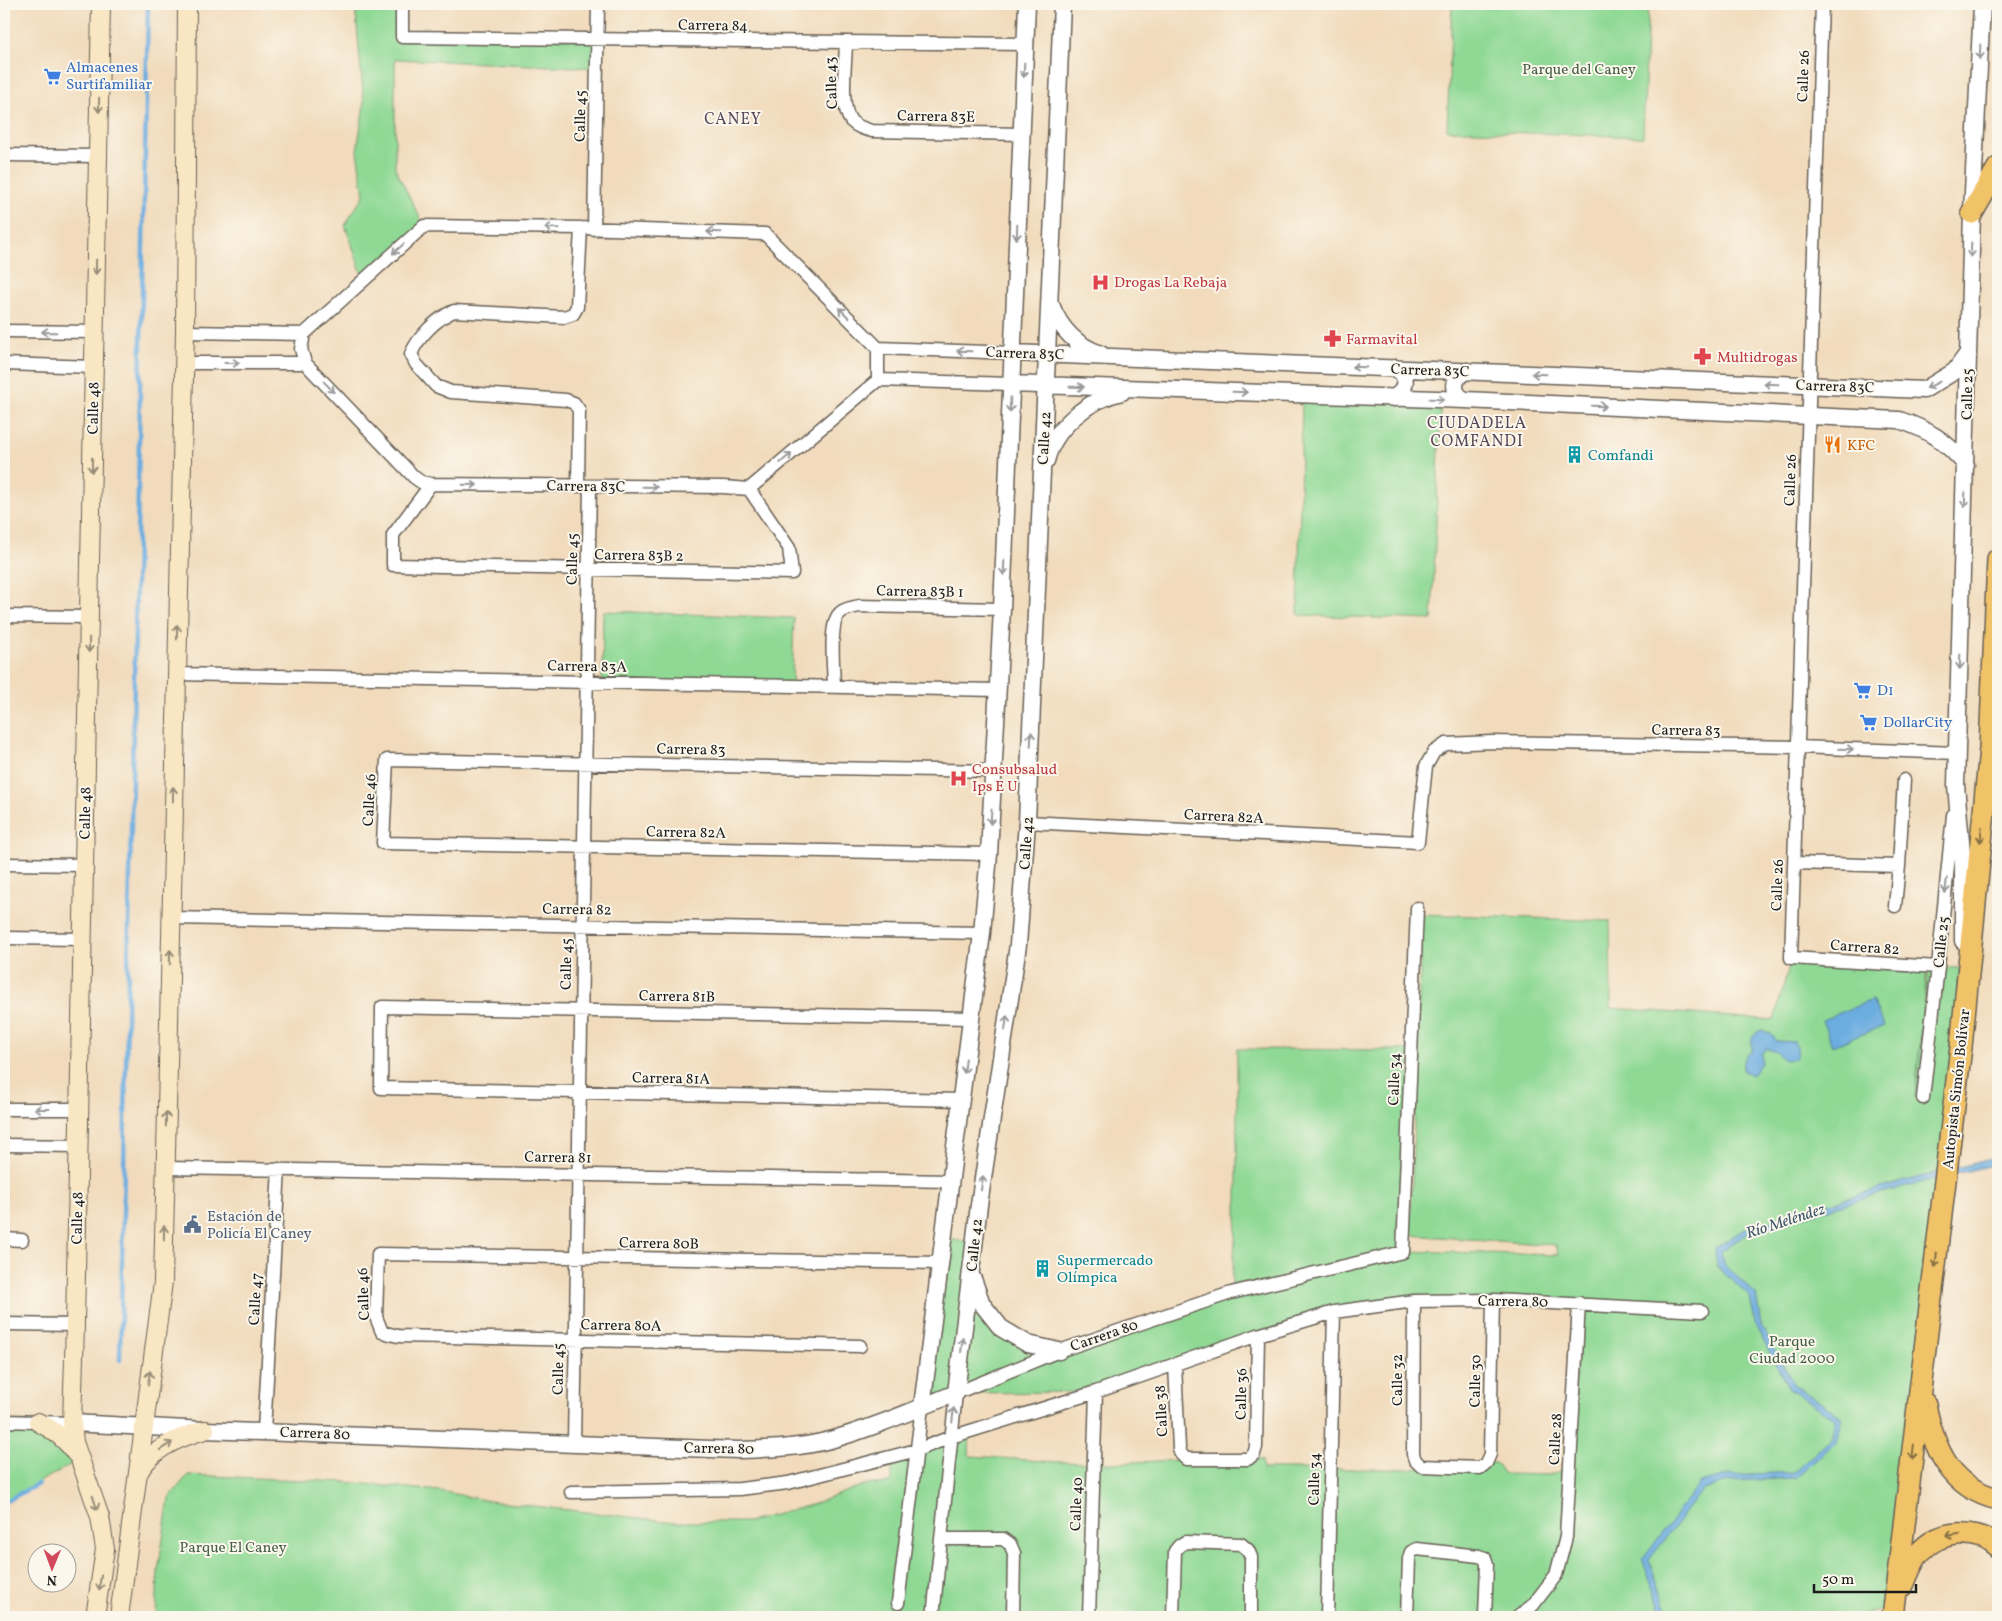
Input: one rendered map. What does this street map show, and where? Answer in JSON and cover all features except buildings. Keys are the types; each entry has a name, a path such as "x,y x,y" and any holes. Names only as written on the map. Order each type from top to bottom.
{"highway":[{"path":"1972,213 1998,168"},
{"name":"Autopista Simón Bolívar","path":"1894,1612 1961,1047 1990,749 1998,559"},
{"path":"1921,1386 1929,1427 1944,1460 1963,1482 1972,1489 1998,1499"},
{"path":"1894,1612 1911,1566 1920,1552 1934,1540 1951,1534 1970,1534 1987,1540 1998,1548"}],"main road":[{"name":"Calle 48","path":"95,1617 105,1549 100,1517 74,1442 72,1423 102,4"},
{"path":"118,1617 163,1282 185,332 187,4"},
{"path":"38,1422 52,1429 68,1442 80,1459"},
{"path":"136,1477 141,1467 159,1450 174,1441 205,1430"}],"street":[{"name":"Carrera 84","path":"402,4 402,37 1025,44"},
{"name":"Calle 45","path":"574,1444 588,570 579,410 574,403 566,400 451,392 436,386 416,364 411,354 414,345 443,315 454,312 564,317 572,314 577,306 588,228 598,40 598,4"},
{"name":"Calle 42","path":"898,1603 982,933 989,854 1002,609 1027,4"},
{"name":"Calle 42","path":"933,1617 951,1437 979,1205 1018,945 1028,822 1062,4"},
{"name":"Calle 26","path":"1791,958 1822,4"},
{"name":"Calle 25","path":"1923,1098 1956,785 1972,213 1982,4"},
{"name":"Calle 43","path":"846,42 845,102 847,113 852,122"},
{"name":"Carrera 83E","path":"852,122 861,128 872,131 1021,134"},
{"path":"4,155 98,156"},
{"path":"184,363 305,363 301,349 304,334 424,226 588,228 765,234 878,348 878,380 749,489"},
{"path":"1050,302 1055,316 1073,339 1098,353 1113,356"},
{"path":"4,331 95,332"},
{"path":"185,332 304,334"},
{"name":"Carrera 83C","path":"878,348 1924,390 1955,371 1968,353"},
{"name":"Carrera 83C","path":"305,363 414,477 431,484 749,489"},
{"path":"4,364 94,367"},
{"path":"1394,398 1403,390 1406,383 1402,372 1395,368"},
{"path":"1465,400 1457,395 1455,385 1459,376 1467,371"},
{"name":"Carrera 83C","path":"878,380 1465,400 1875,418 1906,422 1919,426 1941,439 1966,465"},
{"path":"1042,481 1048,456 1059,434 1076,416 1096,401 1120,392 1144,388"},
{"name":"Carrera 83B 2","path":"431,484 393,536 393,565 792,573 789,548 749,489"},
{"name":"Carrera 83B 1","path":"834,687 833,631 839,613 848,608 859,606 1002,609"},
{"path":"4,616 89,617"},
{"name":"Carrera 83A","path":"176,674 998,690"},
{"name":"Carrera 83","path":"1418,842 1426,766 1434,752 1446,744 1492,742 1798,747 1957,754"},
{"name":"Carrera 83","path":"387,760 994,771"},
{"name":"Calle 46","path":"383,843 387,760"},
{"path":"1895,906 1904,780"},
{"name":"Calle 25","path":"1956,785 1964,865 1961,1047"},
{"name":"Carrera 82A","path":"1028,822 1418,842"},
{"name":"Carrera 82A","path":"383,843 989,854"},
{"path":"1794,863 1899,866"},
{"path":"4,864 84,865"},
{"name":"Calle 34","path":"1403,1252 1416,908"},
{"name":"Carrera 82","path":"170,918 982,933"},
{"path":"4,938 83,939"},
{"name":"Carrera 82","path":"1791,958 1938,967"},
{"name":"Carrera 81B","path":"381,1088 382,1007 971,1018"},
{"name":"Carrera 81A","path":"381,1088 961,1100"},
{"path":"4,1109 80,1109"},
{"path":"4,1145 79,1146"},
{"name":"Carrera 81","path":"165,1168 951,1180"},
{"name":"Calle 47","path":"264,1431 279,1169"},
{"path":"4,1239 22,1240"},
{"name":"Carrera 80","path":"4,1420 205,1430 574,1444 738,1450 777,1449 828,1440 877,1426 1059,1351 1231,1292 1403,1252"},
{"name":"Calle 46","path":"378,1254 376,1317 382,1332"},
{"name":"Carrera 80B","path":"378,1254 940,1263"},
{"path":"971,1275 982,1304 1001,1328 1028,1344 1059,1351"},
{"name":"Carrera 80","path":"570,1492 740,1489 788,1483 917,1450 951,1437 1096,1392 1258,1335 1334,1312 1414,1301 1493,1300 1579,1303 1702,1311"},
{"name":"Calle 30","path":"1415,1460 1421,1466 1480,1468 1486,1463 1490,1454 1493,1300"},
{"name":"Calle 32","path":"1414,1301 1413,1454 1415,1460"},
{"name":"Calle 28","path":"1518,1617 1532,1605 1556,1575 1566,1537 1579,1303"},
{"name":"Calle 34","path":"1327,1617 1334,1312"},
{"path":"4,1324 75,1325"},
{"name":"Carrera 80A","path":"382,1332 398,1336 860,1346"},
{"name":"Calle 36","path":"1181,1454 1186,1459 1248,1459 1254,1454 1258,1335"},
{"name":"Calle 38","path":"1175,1365 1179,1448 1181,1454"},
{"name":"Calle 40","path":"1089,1617 1096,1392"},
{"path":"941,1539 1003,1539 1010,1544 1014,1553 1013,1617"},
{"path":"1174,1617 1176,1550 1178,1546 1185,1542 1241,1544 1248,1550 1251,1557 1251,1617"},
{"path":"1407,1617 1411,1552 1416,1549 1485,1558 1488,1564 1485,1617"}],"green space":[{"path":"355,4 402,4 402,37 598,39 597,68 395,59 395,168 424,226 364,280 345,225 364,195 357,151 364,104"},
{"name":"Parque del Caney","path":"1452,4 1648,4 1643,137 1447,130"},
{"path":"1302,395 1441,400 1432,620 1298,615"},
{"path":"603,611 794,618 792,686 602,682"},
{"path":"1422,914 1610,921 1611,1008 1774,1020 1790,962 1927,968 1915,1097 1929,967 1962,968 1894,1606 1852,1617 156,1617 158,1571 169,1498 188,1475 345,1482 440,1491 489,1501 675,1522 749,1522 811,1505 863,1485 891,1483 893,1456 970,1431 969,1456 1095,1463 1241,1459 1262,1460 1263,1469 1410,1469 1421,1466 1496,1463 1504,1474 1554,1475 1570,1466 1579,1303 1493,1300 1334,1312 1096,1392 956,1393 922,1407 944,1239 975,1242 971,1275 1001,1328 1059,1351 1231,1293 1237,1218 1237,1049 1411,1050 1403,1251 1559,1255 1556,1245 1410,1235"},
{"path":"4,1421 38,1422 80,1459 4,1502"}],"water":[{"path":"1872,1000 1884,1026 1832,1046 1822,1020"},
{"path":"1762,1030 1771,1034 1777,1041 1794,1042 1797,1048 1797,1055 1795,1059 1784,1060 1777,1052 1767,1049 1762,1052 1761,1063 1752,1075 1744,1071 1743,1062 1745,1057 1752,1051 1753,1036"},
{"name":"Río Meléndez","path":"1998,1159 1998,1165 1906,1186 1748,1233 1721,1251 1723,1264 1756,1294 1761,1325 1794,1385 1842,1417 1836,1442 1796,1478 1731,1481 1703,1489 1649,1560 1670,1617 1662,1617 1663,1615 1642,1559 1700,1483 1730,1475 1794,1472 1831,1439 1835,1419 1789,1389 1756,1327 1750,1297 1717,1267 1715,1248 1746,1228 1905,1181 1986,1160"}],"waterway":[{"path":"120,1360 148,4"},
{"path":"4,1502 38,1484"}],"place":[{"name":"Almacenes Surtifamiliar","path":"52,76"},
{"name":"Drogas La Rebaja","path":"1100,282"},
{"name":"Farmavital","path":"1332,339"},
{"name":"Multidrogas","path":"1703,357"},
{"name":"KFC","path":"1833,445"},
{"name":"Comfandi","path":"1574,455"},
{"name":"D1","path":"1863,690"},
{"name":"DollarCity","path":"1869,722"},
{"name":"Consubsalud Ips E U","path":"958,778"},
{"name":"Estación de Policía El Caney","path":"193,1225"},
{"name":"Supermercado Olímpica","path":"1043,1269"}],"district":[{"name":"CANEY","path":"733,118"},
{"name":"CIUDADELA COMFANDI","path":"1477,431"}],"park label":[{"name":"Parque Ciudad 2000","path":"1792,1350"},
{"name":"Parque El Caney","path":"233,1547"}]}
